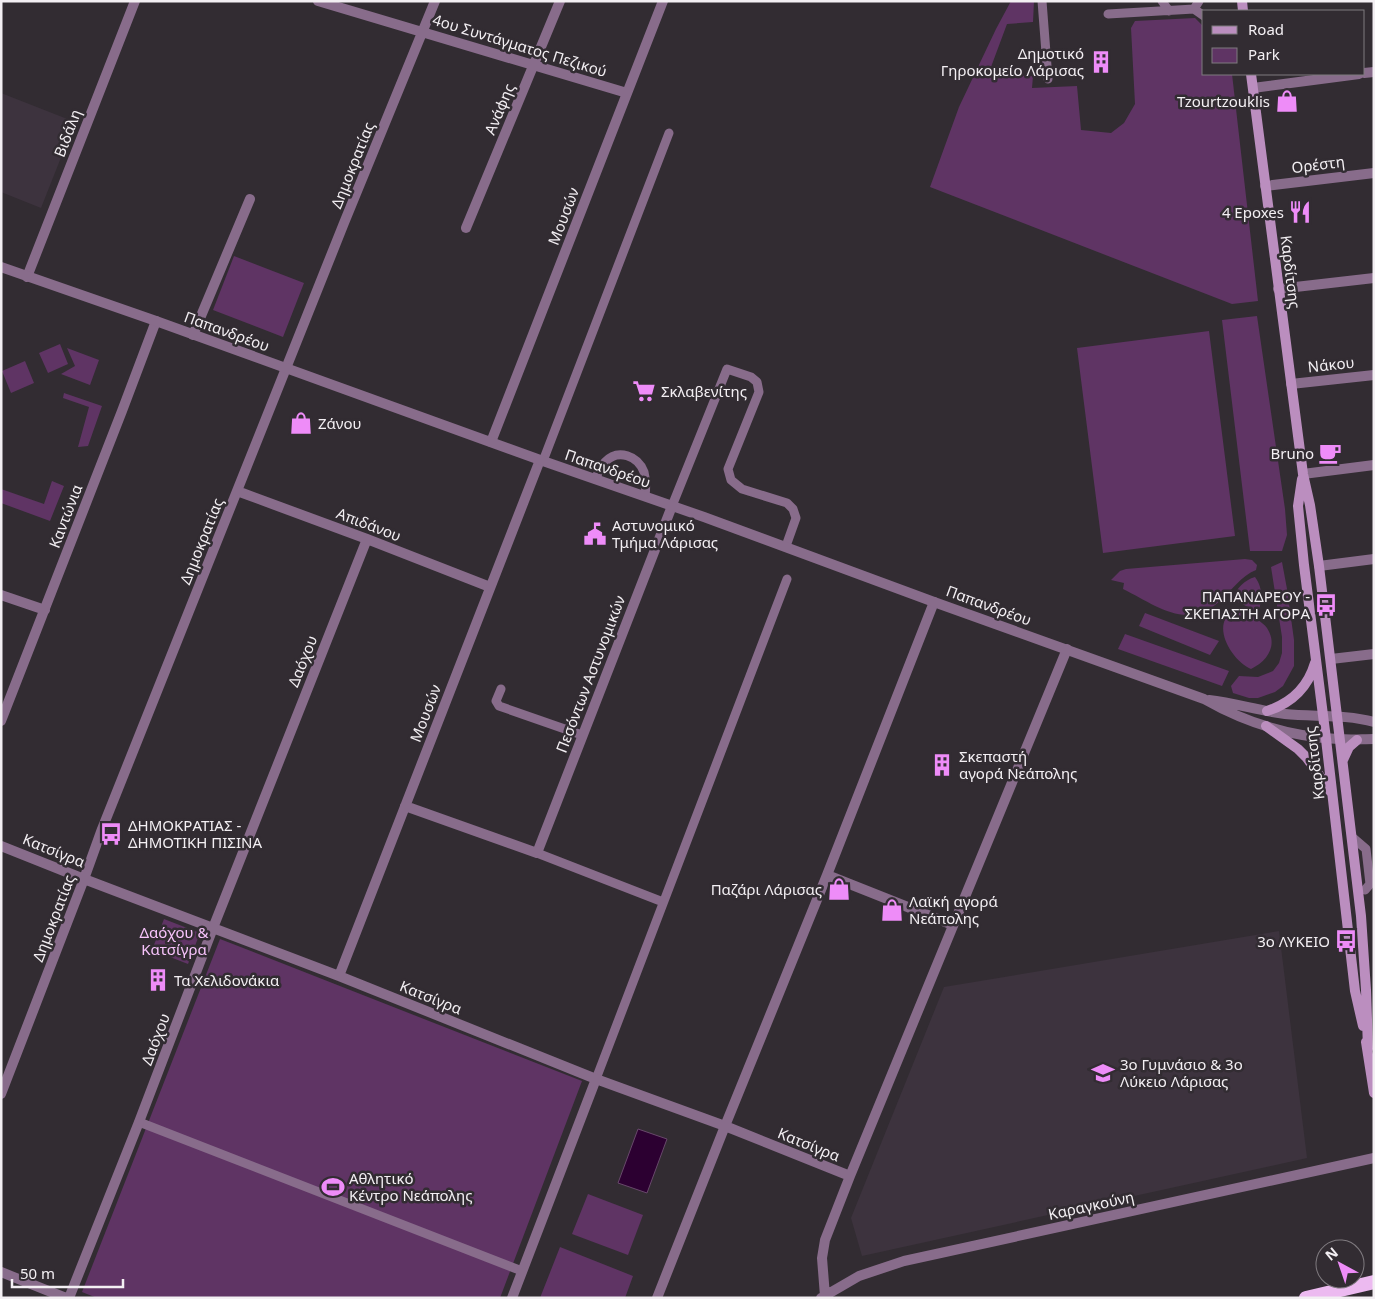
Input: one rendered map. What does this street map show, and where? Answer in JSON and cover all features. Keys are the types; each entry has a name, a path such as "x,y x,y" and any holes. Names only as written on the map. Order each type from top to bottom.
{"highway":[{"path":"1306,1298 1370,1283"}],"main road":[{"name":"Καρδίτσης","path":"1252,75 1303,474 1310,505 1319,566 1362,916 1368,1049"},
{"name":"Καρδίτσης","path":"1303,474 1298,506 1355,991 1368,1049 1374,1094"},
{"path":"1268,711 1282,706 1299,693 1309,678 1316,660"},
{"path":"1266,726 1298,749 1307,758 1332,793"},
{"path":"1343,761 1349,747 1357,740"}],"street":[{"name":"Βιδάλη","path":"27,277 135,1"},
{"name":"4ου Συντάγματος Πεζικού","path":"318,1 627,93"},
{"name":"Δημοκρατίας","path":"1,1094 102,829 344,223 435,1"},
{"name":"Ανάφης","path":"466,228 560,1"},
{"name":"Μουσών","path":"491,442 663,1"},
{"path":"1253,88 1351,75"},
{"name":"Ορέστη","path":"1265,186 1374,172"},
{"path":"193,335 250,199"},
{"name":"Παπανδρέου","path":"1,267 786,546 934,602 1204,699"},
{"path":"1278,289 1374,278"},
{"name":"Καντώνια","path":"1,721 156,321"},
{"name":"Νάκου","path":"1291,384 1374,375"},
{"name":"Μουσών","path":"339,976 541,460"},
{"path":"1303,474 1374,466"},
{"name":"Απιδάνου","path":"237,491 490,587"},
{"name":"Πεσόντων Αστυνομικών","path":"537,853 672,506"},
{"name":"Δαόχου","path":"68,1298 139,1122 213,928 367,539"},
{"path":"1319,566 1374,559"},
{"path":"1,595 45,610"},
{"path":"657,1298 827,875 934,602"},
{"path":"823,1297 822,1258 825,1240 1067,649"},
{"path":"1331,659 1374,654"},
{"path":"1204,699 1230,702 1285,714 1337,716 1374,722"},
{"path":"1204,699 1226,711 1293,734 1340,740 1374,739"},
{"path":"405,806 537,853"},
{"name":"Κατσίγρα","path":"1,846 339,976 596,1079 725,1126 850,1176"},
{"path":"827,875 953,925"},
{"path":"512,1298 596,1079"},
{"name":"Καραγκούνη","path":"823,1297 859,1276 904,1261 1374,1158"},
{"path":"1,1272 68,1298"}],"lane":[{"path":"1042,1 1048,79"},
{"path":"1162,1 1169,11"},
{"path":"1108,14 1169,11 1196,5"},
{"path":"541,460 601,313 669,133"},
{"path":"672,506 727,369 751,377 757,382 759,392 728,469 731,480 742,489 788,503 793,509 796,518 786,546"},
{"path":"595,479 606,460 614,455 631,457 639,463 643,471 646,484 645,496"},
{"path":"596,1079 787,579"},
{"path":"501,689 496,702 500,706 582,735"},
{"path":"1352,837 1366,849 1370,884 1364,890"},
{"path":"537,853 664,902"},
{"path":"139,1122 522,1271"}],"shaded area":[{"path":"1,93 75,122 41,208 1,192"},
{"name":"3ο Γυμνάσιο & 3ο Λύκειο Λάρισας","path":"1279,931 1307,1158 862,1256 851,1218 944,987"},
{"path":"638,1129 667,1139 647,1193 618,1183"}],"green space":[{"path":"1011,1 1034,1 1033,22 1007,24 988,75 1033,76 1032,88 1077,86 1081,130 1111,133 1124,123 1135,104 1131,28 1135,21 1195,18 1202,25 1202,75 1232,75 1258,301 1232,304 930,187 959,107"},
{"path":"234,256 304,283 283,337 213,310"},
{"path":"1257,316 1285,509 1287,535 1282,551 1250,551 1222,320"},
{"path":"1209,331 1235,536 1103,553 1077,348"},
{"path":"60,344 68,364 48,373 39,353"},
{"path":"67,348 99,360 90,385 61,374 75,366"},
{"path":"25,361 34,383 11,393 2,371"},
{"path":"64,393 102,406 88,446 78,447 89,407 63,398"},
{"path":"52,481 64,486 50,521 1,503 1,489 44,504"},
{"path":"1252,560 1257,565 1256,570 1241,579 1221,600 1208,609 1196,614 1184,615 1160,608 1123,589 1124,583 1111,580 1120,571 1126,569"},
{"path":"1282,562 1294,640 1294,666 1283,686 1275,692 1258,698 1249,698 1233,693 1231,686 1239,676 1258,677 1273,671 1279,663 1282,653 1282,637 1271,567"},
{"path":"1255,577 1259,584 1261,597 1259,609 1254,610 1234,600 1236,592 1241,585"},
{"path":"1233,611 1250,613 1267,628 1272,640 1270,652 1262,662 1251,669 1237,659 1226,642 1223,625 1226,617"},
{"path":"1145,613 1219,641 1210,655 1139,626"},
{"path":"1125,634 1229,671 1222,686 1118,649"},
{"name":"Δαόχου & Κατσίγρα","path":"164,919 200,933 188,964 152,950"},
{"name":"Αθλητικό Κέντρο Νεάπολης","path":"220,939 582,1081 500,1298 97,1298 82,1292"},
{"path":"588,1194 643,1215 628,1255 572,1234"},
{"path":"560,1247 633,1276 625,1298 540,1298"}],"place":[{"name":"Δημοτικό Γηροκομείο Λάρισας","path":"1101,62"},
{"name":"Tzourtzouklis","path":"1287,101"},
{"name":"4 Epoxes","path":"1300,212"},
{"name":"Σκλαβενίτης","path":"644,391"},
{"name":"Ζάνου","path":"301,423"},
{"name":"Bruno","path":"1330,453"},
{"name":"Αστυνομικό Τμήμα Λάρισας","path":"595,534"},
{"name":"ΠΑΠΑΝΔΡΕΟΥ - ΣΚΕΠΑΣΤΗ ΑΓΟΡΑ","path":"1326,605"},
{"name":"Σκεπαστή αγορά Νεάπολης","path":"942,765"},
{"name":"ΔΗΜΟΚΡΑΤΙΑΣ - ΔΗΜΟΤΙΚΗ ΠΙΣΙΝΑ","path":"111,834"},
{"name":"Παζάρι Λάρισας","path":"839,889"},
{"name":"Λαϊκή αγορά Νεάπολης","path":"892,910"},
{"name":"3ο ΛΥΚΕΙΟ","path":"1346,941"},
{"name":"Τα Χελιδονάκια","path":"158,980"},
{"name":"3ο Γυμνάσιο & 3ο Λύκειο Λάρισας","path":"1103,1073"},
{"name":"Αθλητικό Κέντρο Νεάπολης","path":"333,1187"}]}
